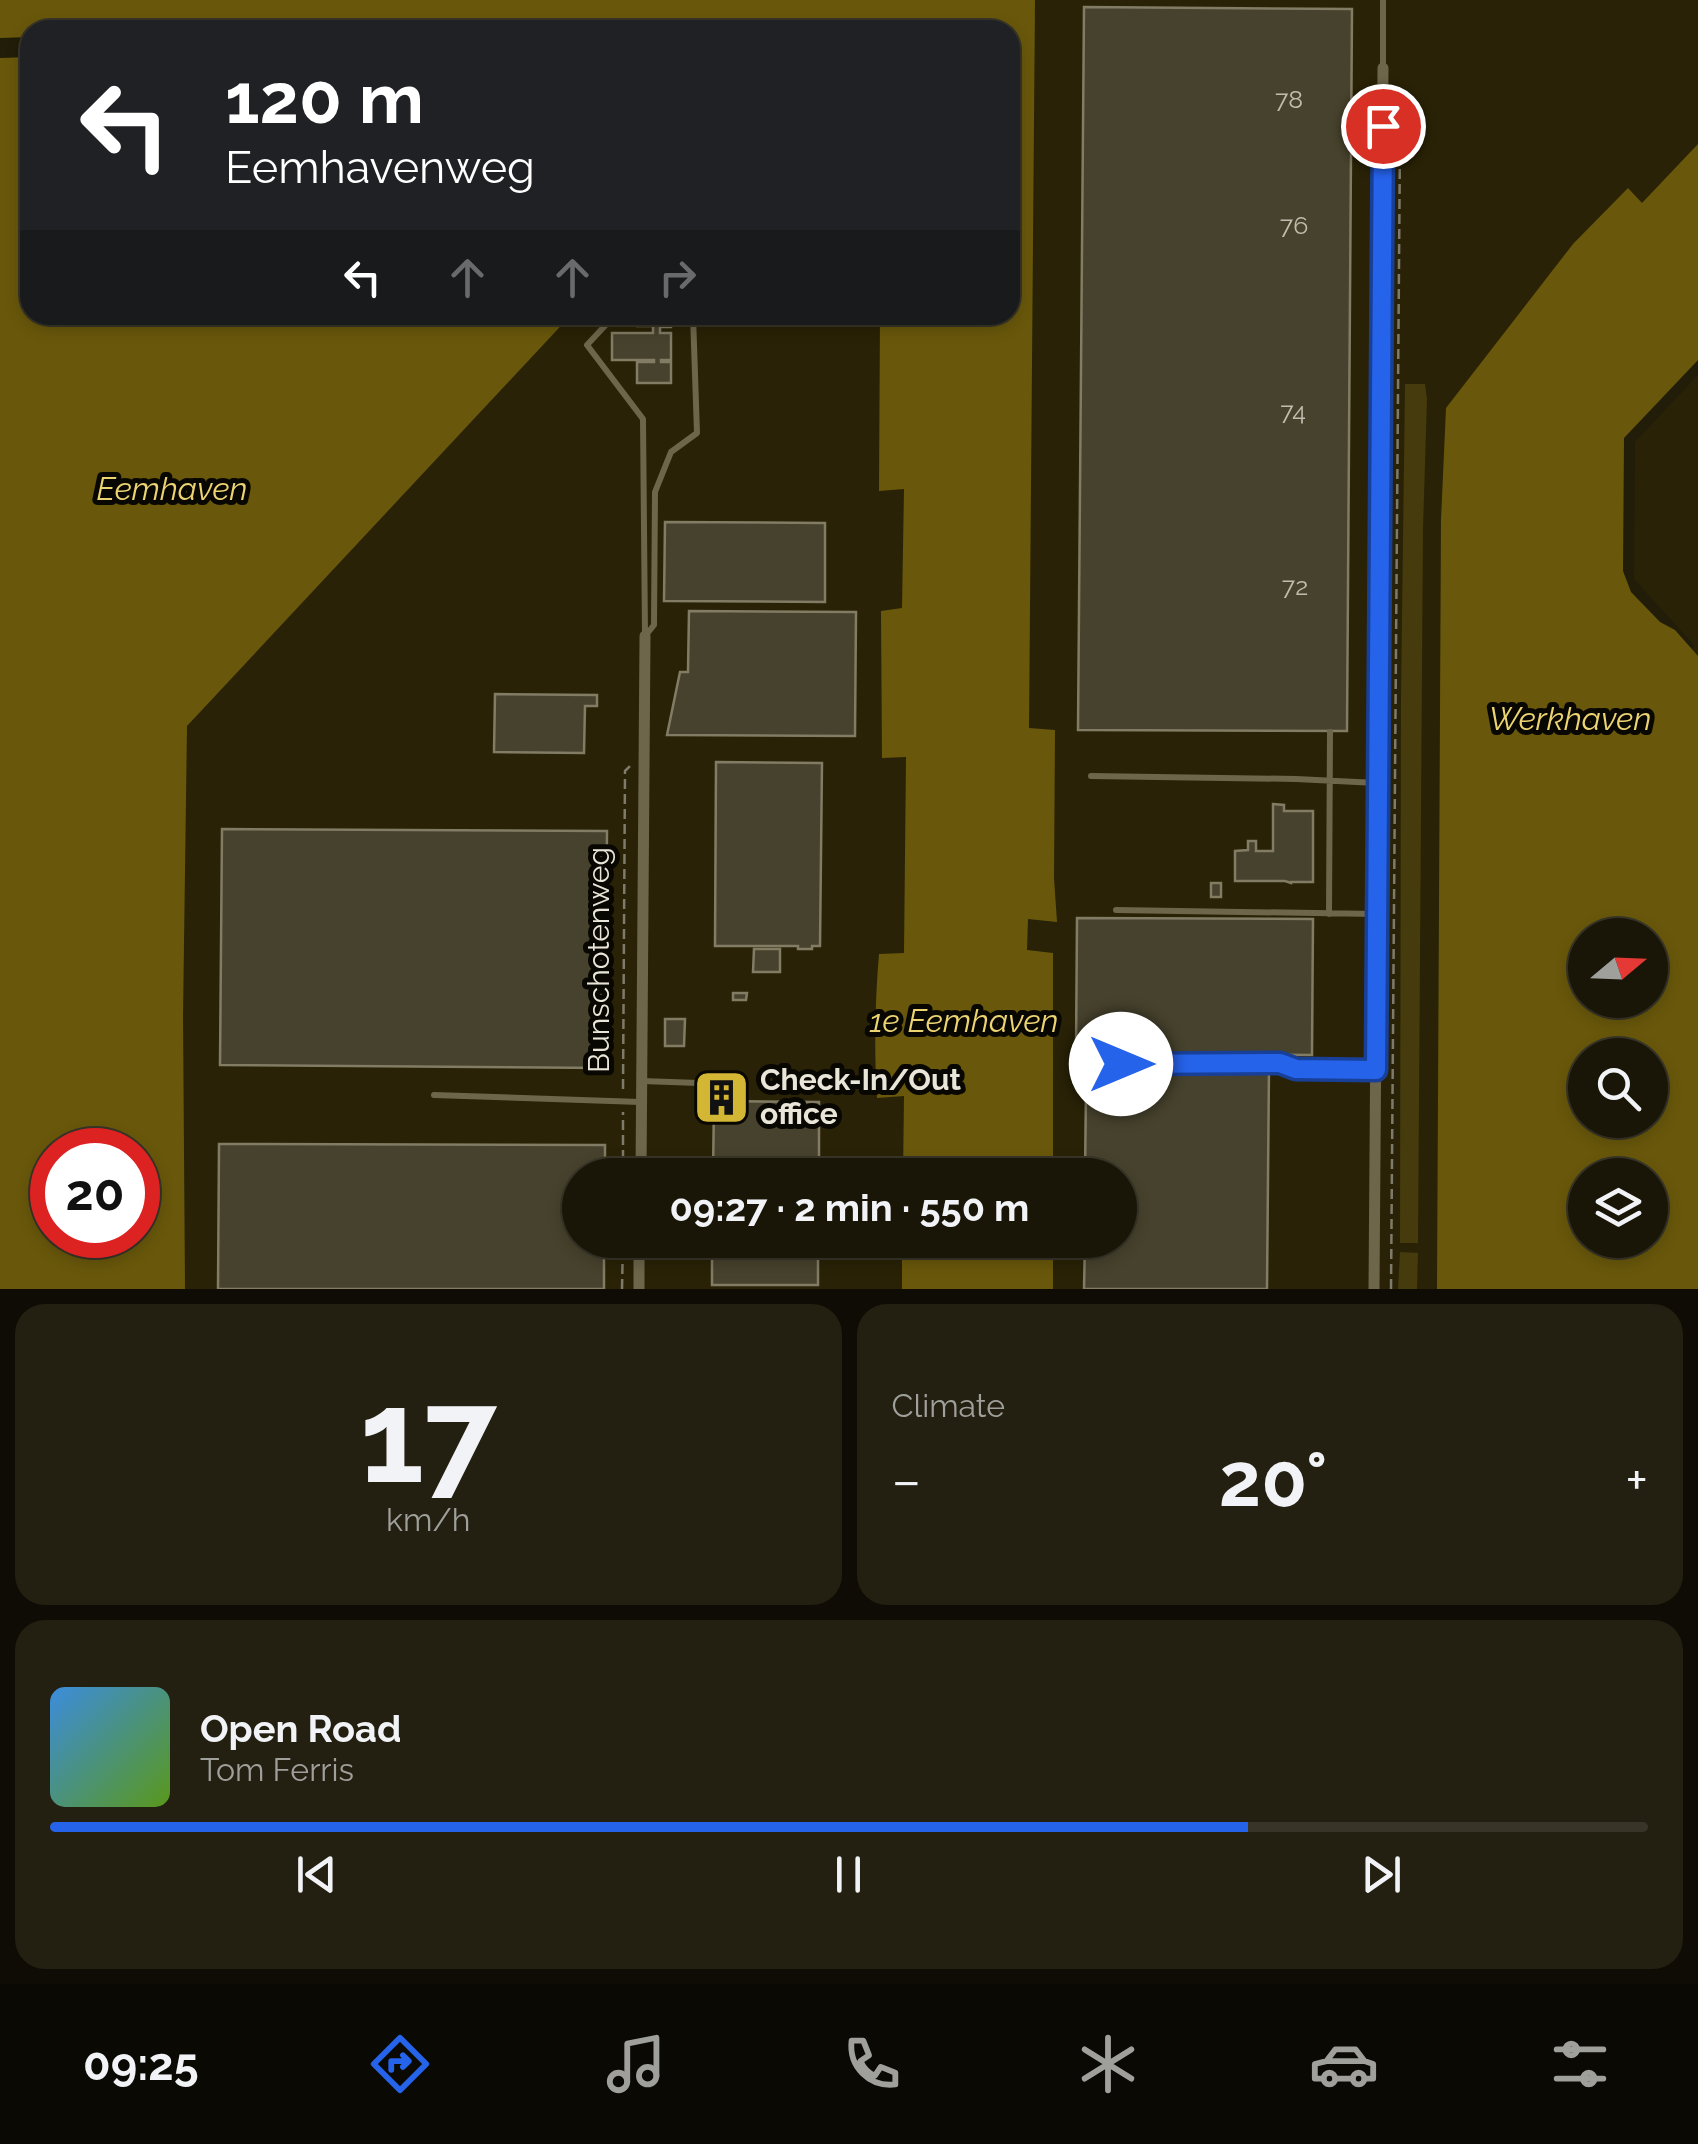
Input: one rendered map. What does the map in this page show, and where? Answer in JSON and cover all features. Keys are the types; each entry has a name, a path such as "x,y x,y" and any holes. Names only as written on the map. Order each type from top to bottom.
{"street":[{"path":"1374,1289 1383,68"},
{"name":"Bunschotenweg","path":"641,1158 645,636"},
{"path":"638,1289 639,1258"}],"lane":[{"path":"1383,0 1383,68"},
{"path":"606,325 587,345 643,419 645,636"},
{"path":"645,636 654,625 655,492 671,452 696,433 693,325"},
{"path":"1329,914 1330,732"},
{"path":"1091,776 1378,783"},
{"path":"1116,910 1377,914"},
{"path":"1121,1064 1280,1063 1296,1069 1376,1070"},
{"path":"642,1081 699,1082"},
{"path":"434,1095 642,1102"}],"path":[{"path":"1383,126 1400,136 1391,1289"},
{"name":"Bunschotenweg","path":"623,1158 625,771 643,753"},
{"path":"622,1258 622,1289"}],"shaded area":[{"path":"986,0 1698,0 1698,213 1505,404 1472,1289 130,1289 135,1258 160,1258 160,1128 139,1128 143,715 499,325 1020,325 1020,20 1002,20"},
{"path":"1698,375 1698,656 1691,649 1695,646 1634,579 1635,442"},
{"path":"1405,384 1425,384 1427,399 1418,1243 1400,1243"},
{"path":"1400,1252 1418,1253 1417,1289 1398,1289"}],"water":[{"path":"0,0 1035,0 1029,728 1055,730 1057,922 1028,919 1027,950 1053,953 1053,1158 903,1158 904,1096 877,1098 876,1080 879,954 904,953 906,757 882,758 881,611 902,608 904,489 879,491 880,325 1020,325 1020,20 20,20 20,325 562,325 187,726 185,1289 0,1289"},
{"name":"Werkhaven","path":"1698,144 1698,360 1624,438 1623,571 1631,592 1698,656 1698,1289 1437,1289 1441,520 1446,408 1573,244 1628,188 1642,203"},
{"path":"902,1258 1053,1258 1053,1289 902,1289"}],"pier":[{"path":"20,37 20,57 0,58 0,38"}],"building":[{"path":"1084,7 1352,9 1347,731 1078,730"},
{"path":"671,325 660,327 660,333 671,333 671,360 661,362 671,362 671,383 637,383 637,362 654,360 612,360 612,333 653,333 653,326 637,326"},
{"path":"665,522 825,523 825,602 664,601"},
{"path":"689,611 856,612 855,736 667,735 680,672 688,672"},
{"path":"495,694 597,695 597,706 585,706 584,753 494,752"},
{"path":"716,762 822,763 820,946 715,946"},
{"path":"1273,804 1284,805 1284,811 1313,811 1313,882 1235,881 1235,851 1248,850 1248,841 1256,841 1256,851 1273,851"},
{"path":"222,829 607,831 605,1068 220,1065"},
{"path":"1211,883 1221,883 1221,897 1211,897"},
{"path":"1077,918 1313,919 1312,1055 1076,1054"},
{"path":"754,949 780,949 780,972 753,972"},
{"path":"733,993 747,993 746,1000 733,1000"},
{"path":"665,1019 685,1019 684,1046 665,1046"},
{"path":"1109,1067 1269,1068 1267,1289 1084,1289 1085,1258 1137,1258 1137,1158 1085,1158 1086,1090"},
{"name":"Check-In/Out office","path":"712,1093 730,1094 730,1099 712,1099"},
{"path":"714,1101 819,1102 819,1158 713,1158"},
{"path":"219,1144 605,1145 605,1158 562,1158 562,1258 604,1258 604,1289 218,1289"},
{"path":"712,1258 818,1258 818,1285 712,1285"}],"place":[{"name":"Check-In/Out office","path":"721,1097"}],"route":[{"path":"1121,1064 1280,1063 1296,1069 1376,1070 1383,126"}],"water label":[{"name":"Eemhaven","path":"172,489"},
{"name":"1e Eemhaven","path":"964,1021"}]}
